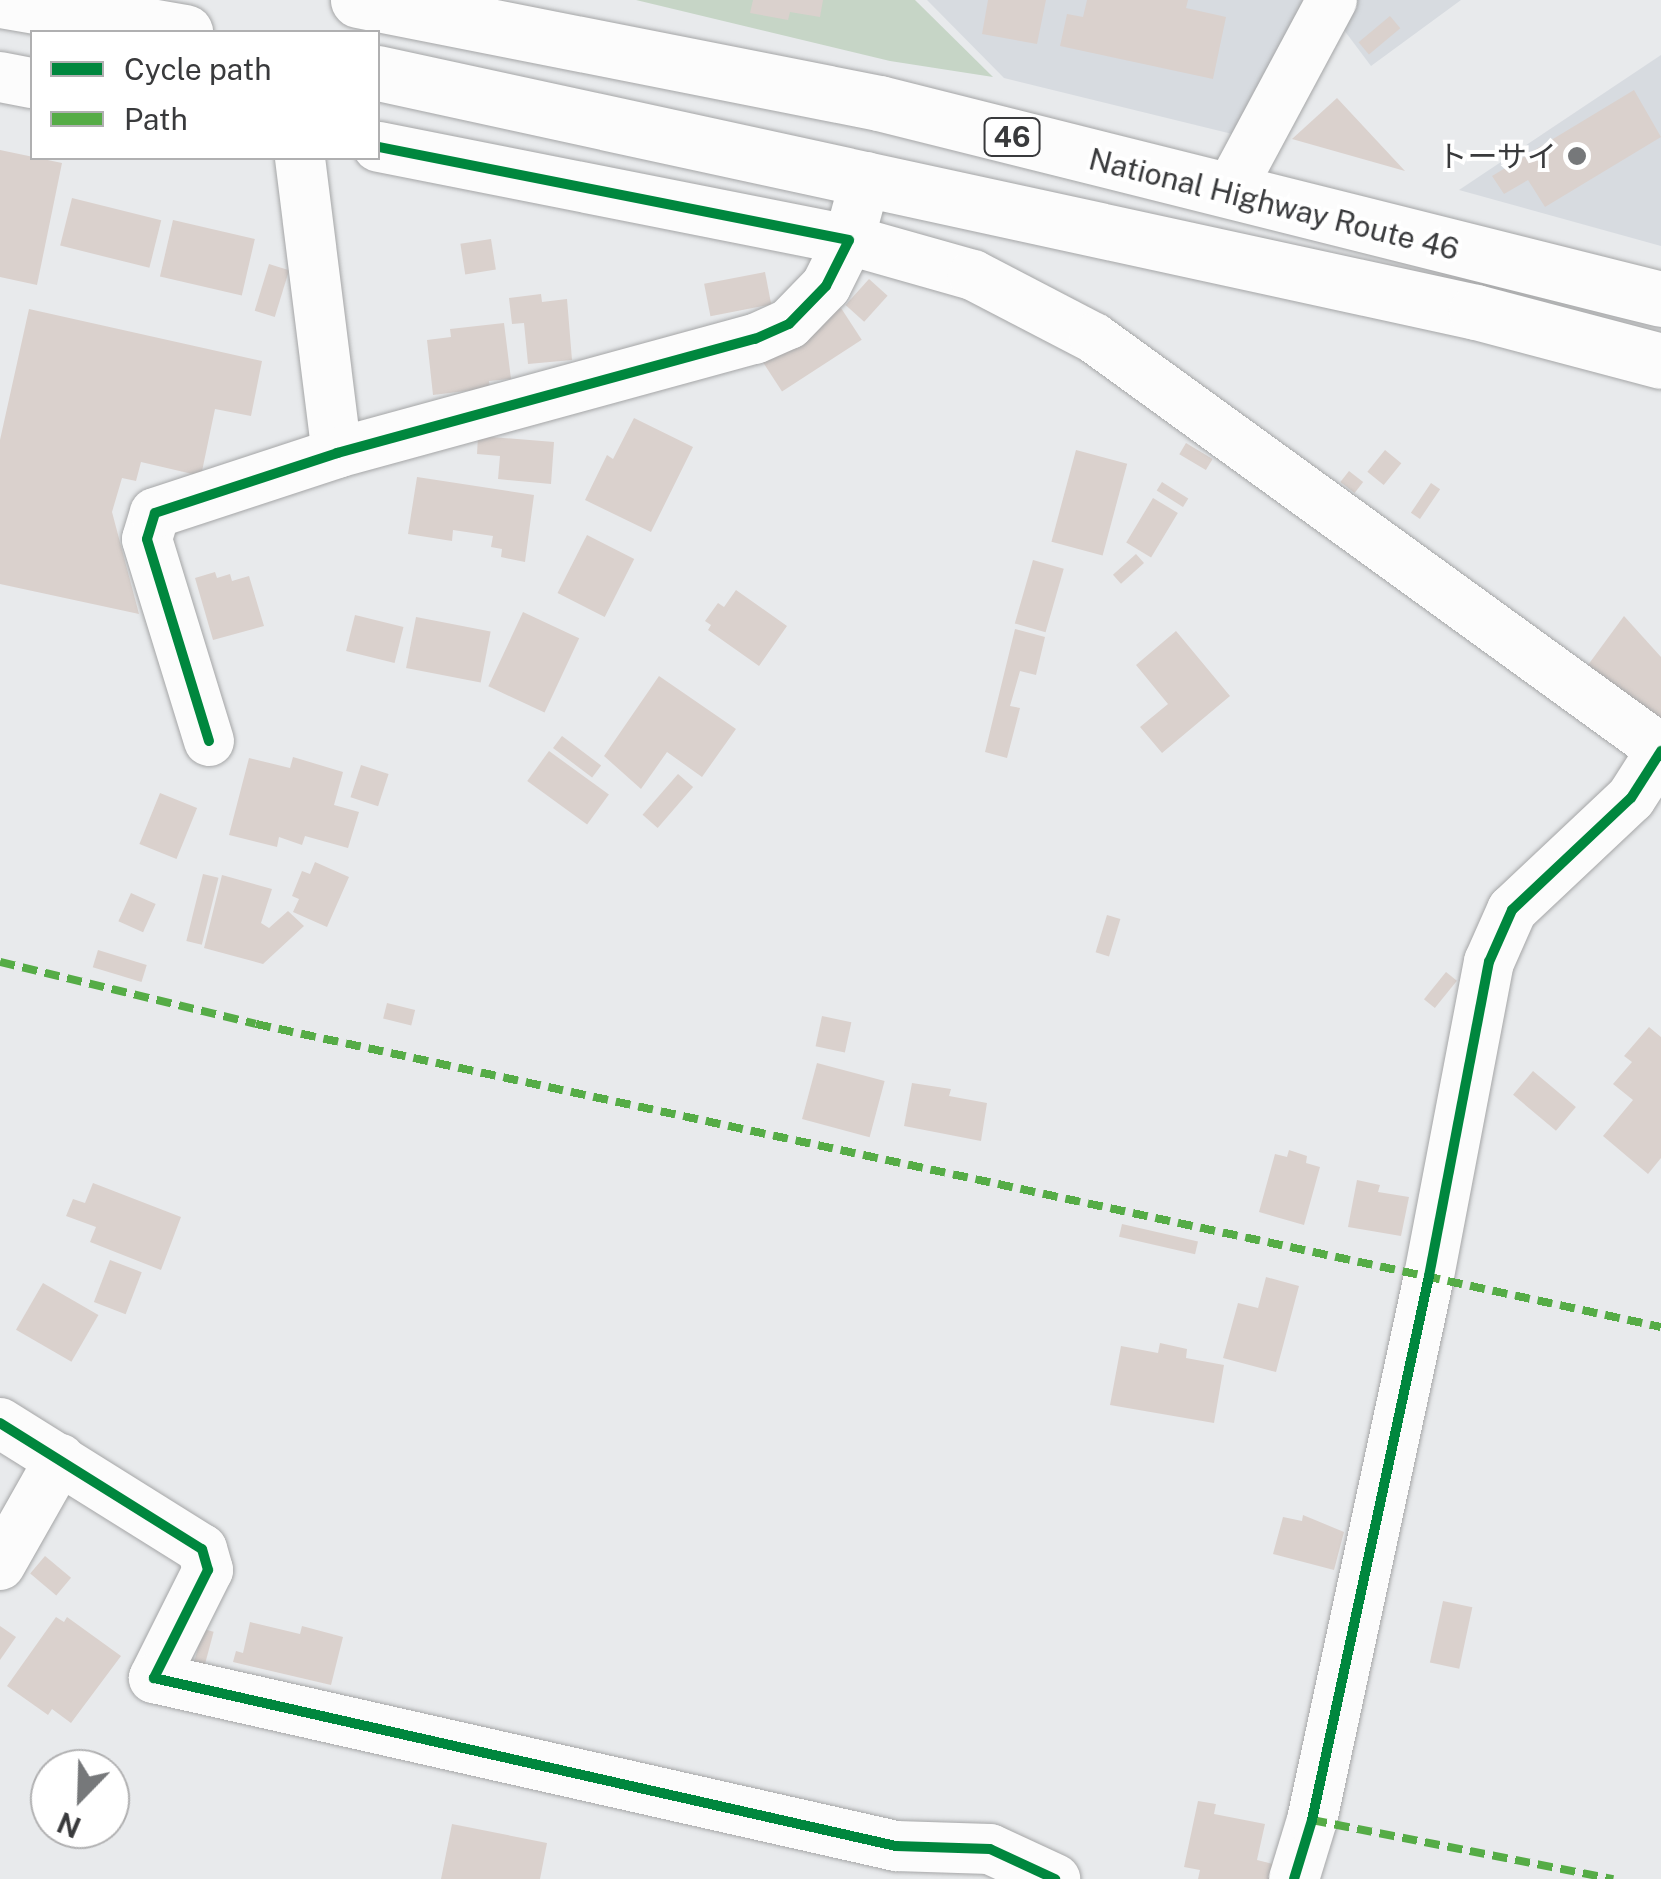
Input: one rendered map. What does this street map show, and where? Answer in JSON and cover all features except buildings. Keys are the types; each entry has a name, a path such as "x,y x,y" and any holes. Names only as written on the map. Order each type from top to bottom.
{"highway":[{"path":"0,0 173,30"},
{"name":"National Highway Route 46","path":"358,0 879,103 1661,299"},
{"name":"National Highway Route 46","path":"380,73 1476,312 1661,361"}],"street":[{"path":"1229,192 1332,0"},
{"path":"0,77 30,83"},
{"path":"380,147 849,240 973,275 1094,338 1661,750 1631,798 1512,910 1488,962 1429,1276 1312,1820 1294,1879"},
{"path":"300,160 337,453"},
{"path":"209,741 147,539 155,513 337,453 756,339 789,324 826,286 849,240 866,177"},
{"path":"0,1423 202,1548 208,1570 154,1678 896,1846 990,1848 1055,1879"},
{"path":"0,1564 60,1460"}],"shaded area":[{"path":"927,0 1461,0 1371,66 1344,30 1281,146 1004,78"},
{"path":"1661,55 1661,246 1459,190"}],"green space":[{"path":"636,0 915,0 993,77 890,61"}],"marked path":[{"path":"0,962 256,1024 1661,1327"},
{"path":"1312,1820 1613,1879"}],"cycle path":[{"path":"209,741 147,539 155,513 337,453 755,339 789,324 826,286 849,240 380,147"},
{"path":"1294,1879 1312,1820 1429,1276 1489,962 1512,910 1631,798 1661,751"},
{"path":"0,1423 202,1549 208,1570 154,1678 896,1846 990,1849 1055,1879"}],"place":[{"name":"トーサイ","path":"1577,156"}]}
